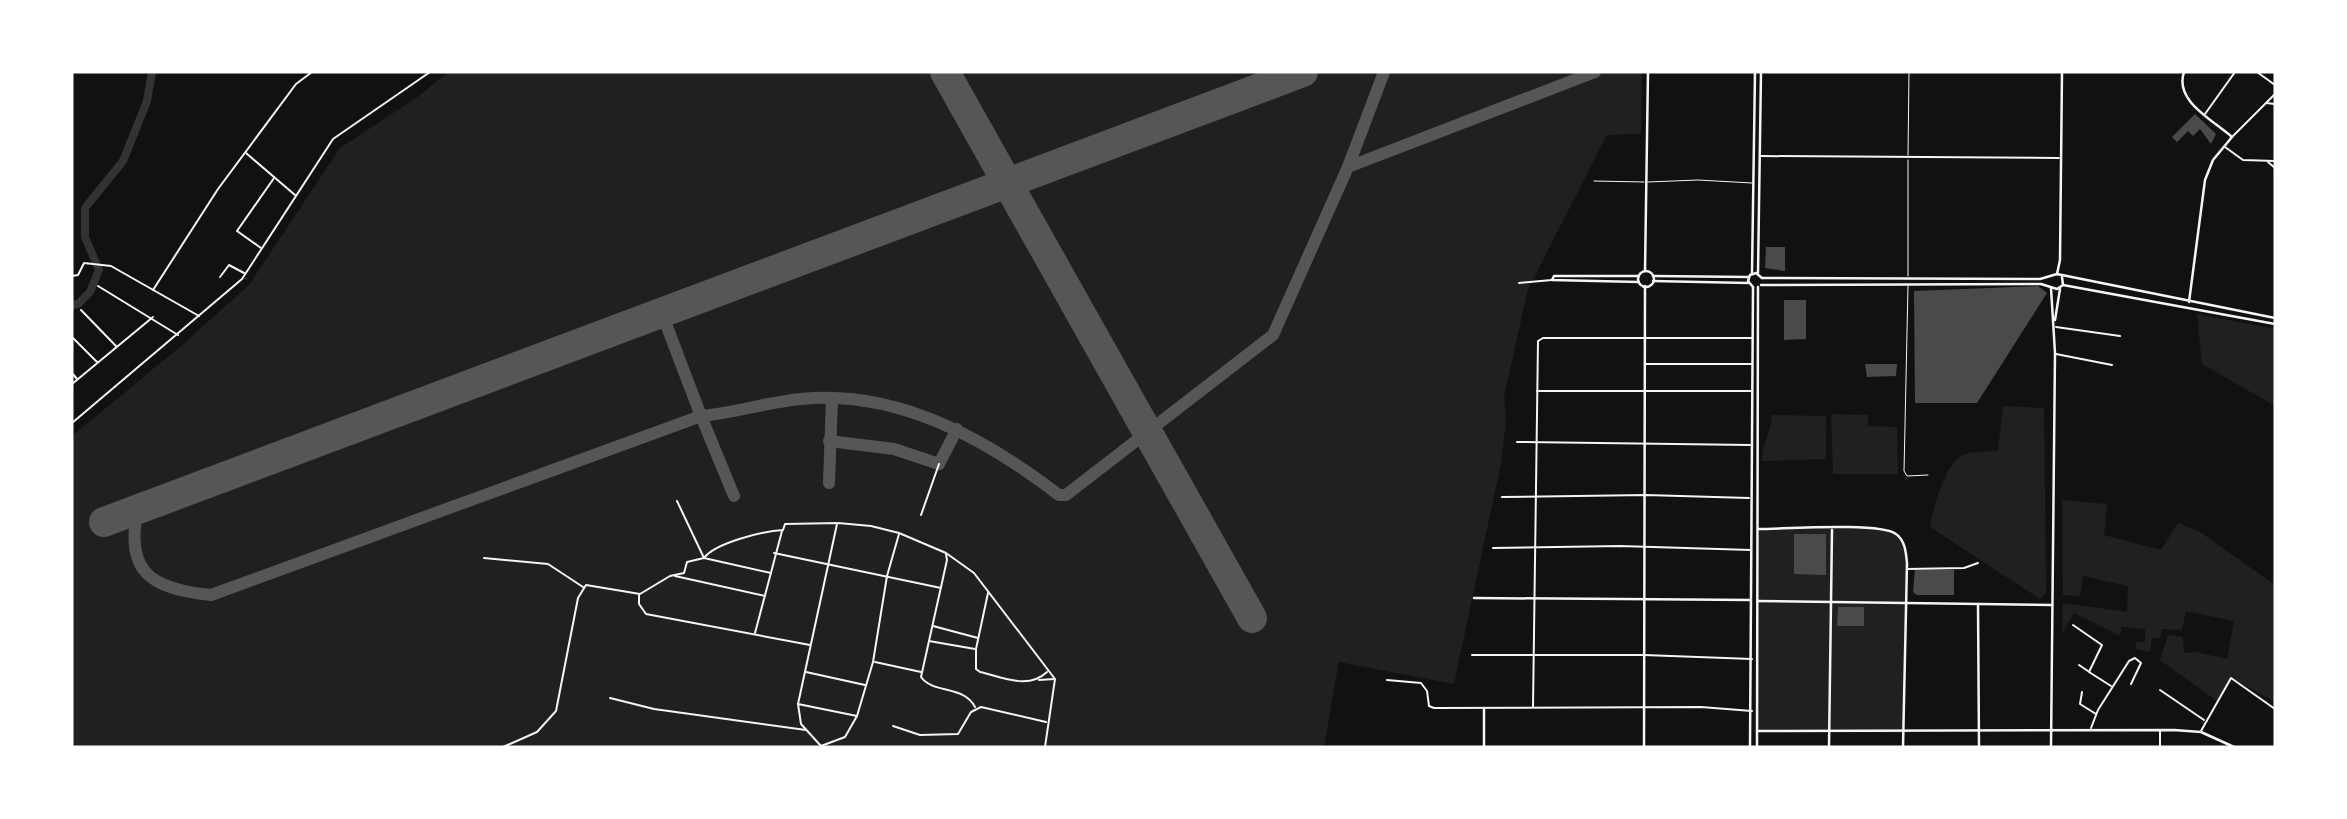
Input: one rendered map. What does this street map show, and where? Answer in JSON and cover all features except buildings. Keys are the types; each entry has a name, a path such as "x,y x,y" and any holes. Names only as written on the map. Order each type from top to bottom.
{"main road":[{"path":"1552,280 1554,276 1639,276 1645,271 1648,72"},
{"path":"1748,284 1748,277 1752,273 1755,72"},
{"path":"1761,72 1758,273 1762,278"},
{"path":"2055,327 2062,287 2059,275 2062,72"},
{"path":"2183,73 2182,91 2232,137 2213,160 2205,180 2189,302"},
{"path":"1645,271 1653,276 1748,277"},
{"path":"1752,273 1758,273"},
{"path":"1762,278 1908,276 2050,279 2059,275 2275,318"},
{"path":"1639,276 1639,282"},
{"path":"1653,276 1653,281"},
{"path":"1908,276 1908,285"},
{"path":"1757,747 1762,278"},
{"path":"2050,279 2055,327 2051,747"},
{"path":"1552,280 1639,282 1645,286"},
{"path":"1645,286 1653,281 1748,284 1753,288"},
{"path":"1644,747 1645,286"},
{"path":"1753,288 2050,286 2275,324"},
{"path":"1750,747 1753,288"},
{"path":"1759,529 1891,531 1904,544 1907,569 1903,747"},
{"path":"1829,747 1832,529"},
{"path":"1474,598 1751,600"},
{"path":"1758,601 2052,605"},
{"path":"1978,604 1979,747"},
{"path":"1484,708 1484,747"},
{"path":"1758,731 1903,733 2160,730 2201,732 2234,747"}],"street":[{"path":"153,290 218,189 296,84 312,72"},
{"path":"72,423 200,317 245,274 333,139 430,72"},
{"path":"2205,114 2235,72"},
{"path":"2257,72 2275,85"},
{"path":"2232,137 2275,94"},
{"path":"2266,103 2275,104"},
{"path":"2225,146 2242,160 2275,160"},
{"path":"246,153 296,196"},
{"path":"1760,156 2060,158"},
{"path":"2268,162 2275,168"},
{"path":"262,248 237,231 274,178"},
{"path":"72,276 77,276 82,265 87,263 105,265 200,317"},
{"path":"220,277 229,265 245,274"},
{"path":"1519,283 1552,280"},
{"path":"97,286 153,317 179,335"},
{"path":"80,310 117,347"},
{"path":"72,384 153,317"},
{"path":"2055,327 2120,336"},
{"path":"72,337 98,362"},
{"path":"1533,707 1532,598 1538,341 1543,338 1753,338"},
{"path":"2055,353 2112,365"},
{"path":"1644,364 1753,364"},
{"path":"72,373 78,379"},
{"path":"1536,391 1753,391"},
{"path":"1517,442 1752,444"},
{"path":"921,514 939,464"},
{"path":"1502,497 1646,495 1752,498"},
{"path":"677,502 704,558"},
{"path":"838,523 797,710 806,730 821,747 845,737 857,716 873,662 887,576 899,533"},
{"path":"755,634 774,553 785,524 838,523 899,533 946,553 974,573 1055,679"},
{"path":"704,558 709,550 755,534 783,530"},
{"path":"1493,548 1645,547 1752,550"},
{"path":"774,553 941,589"},
{"path":"946,553 947,560 922,673 923,681 965,695 975,707 1047,722"},
{"path":"484,558 548,564 584,587 593,585 639,594 670,576 684,573 687,562 704,558 771,573"},
{"path":"1907,569 1964,568 1978,563"},
{"path":"670,576 766,596"},
{"path":"503,747 537,732 556,711 578,598 584,587"},
{"path":"988,593 976,649 975,663 980,672 1023,682 1055,679"},
{"path":"639,594 639,604 646,614 810,645"},
{"path":"2073,625 2102,647 2089,672"},
{"path":"932,626 978,638"},
{"path":"929,640 976,649"},
{"path":"1472,655 1644,654 1752,659"},
{"path":"2091,729 2112,687 2135,658 2141,666 2131,684"},
{"path":"873,662 922,673"},
{"path":"2079,665 2112,687"},
{"path":"1038,680 1047,671"},
{"path":"805,672 865,685"},
{"path":"2201,732 2231,678 2275,709"},
{"path":"1045,747 1055,679"},
{"path":"1387,680 1421,683 1427,691 1429,706 1644,707 1752,711"},
{"path":"2160,690 2205,721"},
{"path":"2082,692 2080,704 2097,714"},
{"path":"610,698 654,709 806,730"},
{"path":"798,705 857,716"},
{"path":"893,726 920,735 958,734 975,707"},
{"path":"2160,730 2160,747"}],"lane":[{"path":"1908,276 1909,72"},
{"path":"1594,181 1698,180 1754,183"},
{"path":"1908,285 1904,471 1908,476 1927,475"}],"shaded area":[{"path":"448,72 1642,72 1641,134 1607,135 1528,289 1504,397 1506,421 1501,464 1454,684 1339,662 1324,747 72,747 72,436 181,346 249,285 340,148 419,96"},
{"path":"2197,314 2275,329 2275,406 2202,364"},
{"path":"2003,406 2044,408 2046,593 2040,599 1930,527 1941,486 1958,458 1969,453 1998,451"},
{"path":"1831,414 1868,415 1868,426 1897,427 1898,474 1833,474"},
{"path":"1772,415 1826,416 1826,459 1762,461"},
{"path":"2062,500 2107,504 2104,535 2161,550 2178,523 2200,532 2275,585 2275,702 2233,679 2217,701 2160,660 2168,635 2183,637 2184,653 2196,652 2227,659 2234,621 2186,611 2182,630 2162,629 2160,638 2152,638 2150,652 2135,649 2137,642 2145,642 2145,629 2122,627 2120,636 2074,613 2062,634 2063,603 2127,612 2128,586 2083,576 2080,596 2063,595"},
{"path":"1759,529 1875,529 1901,538 1907,556 1903,733 1757,731"}],"waterway":[{"path":"72,305 78,304 90,292 99,270 85,237 85,208 123,161 147,101 152,72"}],"taxiway":[{"path":"734,496 701,416 788,400 837,398 872,402 939,422 1001,455 1059,495 1066,495 1273,335 1348,167 1384,72"},
{"path":"1348,167 1595,72"},
{"path":"138,509 135,548 139,562 147,573 172,588 211,595 701,416 661,311"},
{"path":"829,483 832,398"},
{"path":"829,441 894,449 939,464 957,429"}],"runway":[{"path":"945,72 1252,618"},
{"path":"104,522 1303,72"}]}
